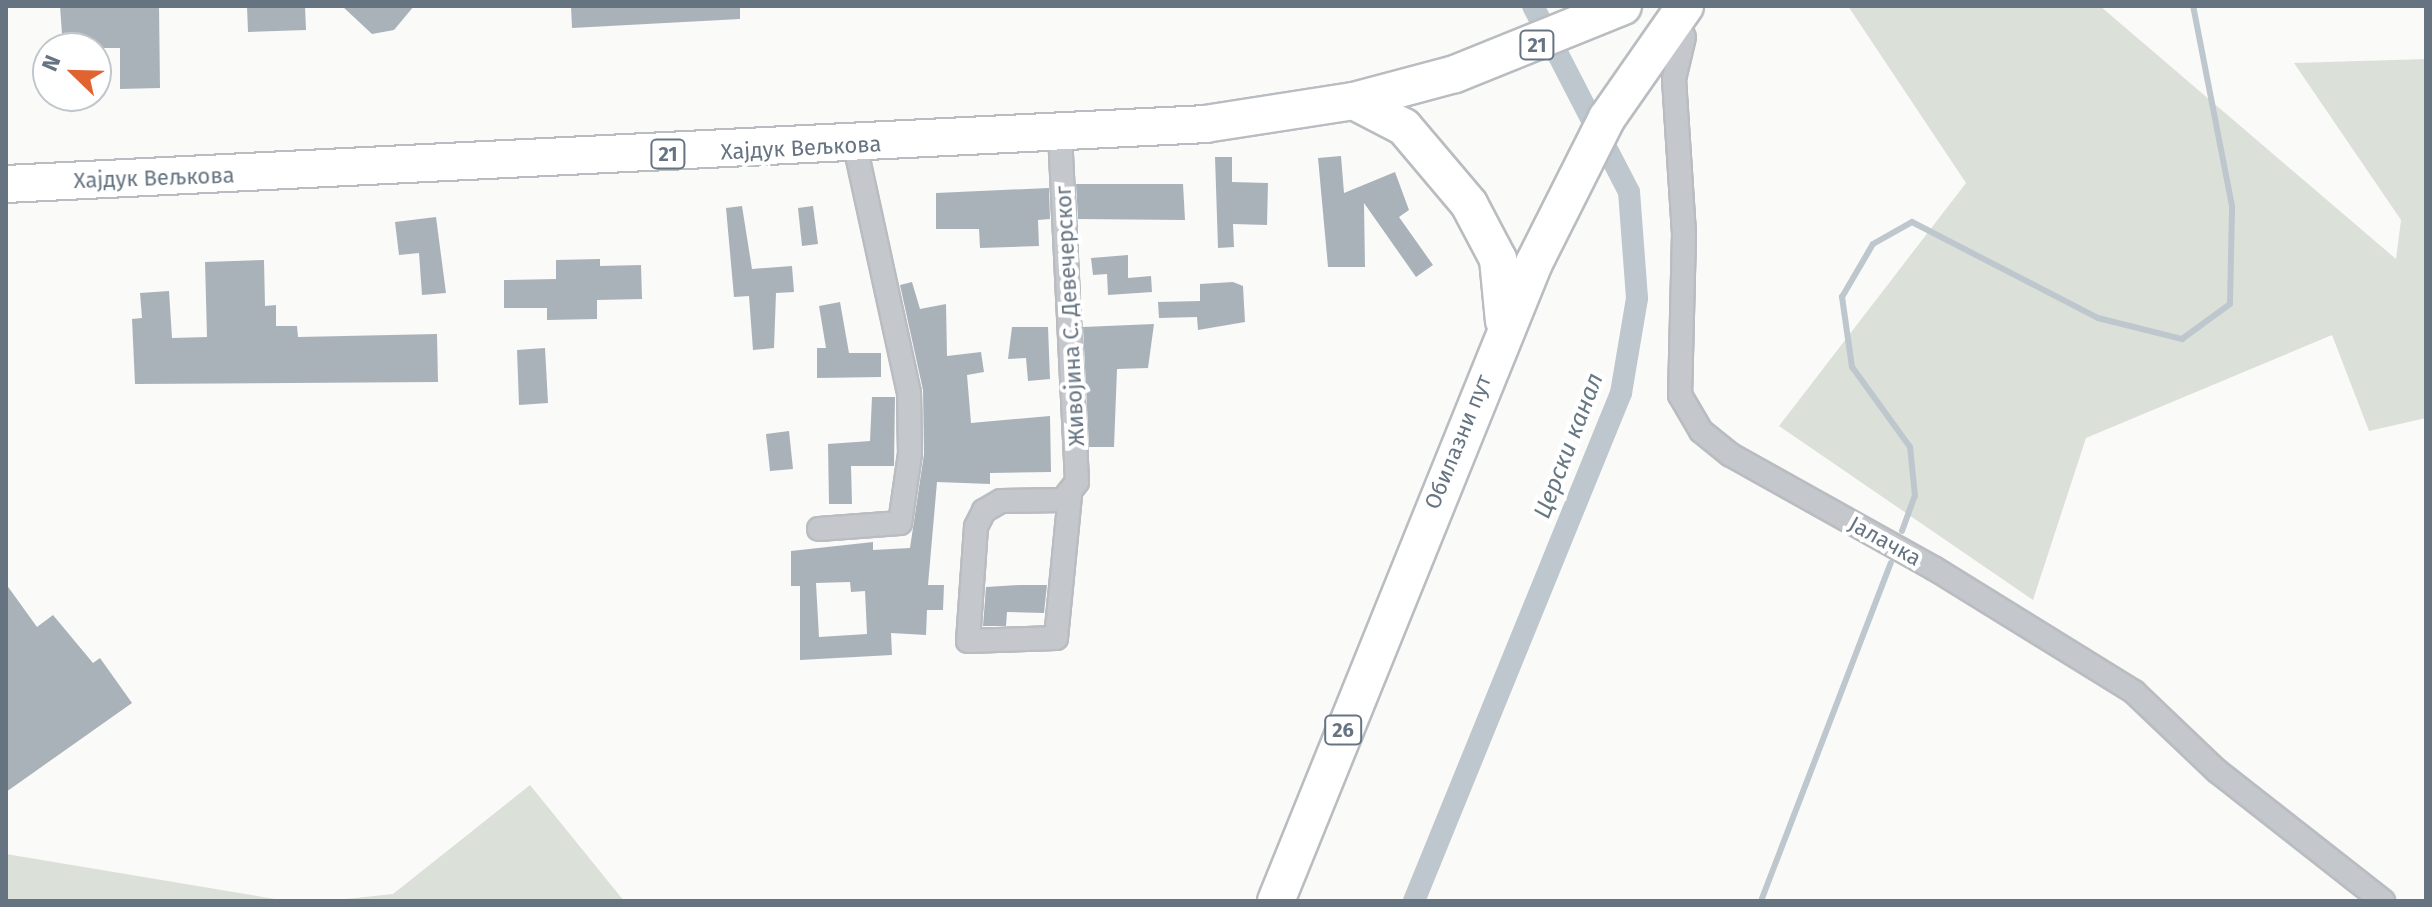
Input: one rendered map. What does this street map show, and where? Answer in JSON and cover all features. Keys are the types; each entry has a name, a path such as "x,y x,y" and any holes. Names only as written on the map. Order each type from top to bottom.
{"main road":[{"name":"21","path":"1354,101 1455,74 1620,8"},
{"name":"Обилазни пут","path":"1276,901 1504,329 1534,263 1601,130 1676,27"},
{"name":"Хајдук Вељкова","path":"6,184 1060,134 1205,124 1354,101"},
{"path":"1354,101 1404,127 1469,204 1498,259 1504,329"}],"street":[{"name":"Јалачка","path":"1676,27 1674,79 1684,234 1680,395 1701,431 1731,455 1935,569 2134,692 2217,771 2383,901"},
{"name":"Живојина С. Девечерског","path":"1060,134 1078,471 1070,496 1056,638 968,641 984,511 1001,501 1070,496"},
{"path":"819,529 900,523 910,454 909,393 855,145"}],"shaded area":[{"path":"1848,6 2100,6 2396,259 2401,220 2294,63 2426,59 2426,418 2369,431 2332,335 2086,438 2033,600 1779,426 1966,183"},
{"path":"530,785 624,901 327,901 393,894"},
{"path":"6,854 287,901 6,901"}],"building":[{"path":"60,6 159,6 160,88 120,89 120,48 112,48 112,32 62,32"},
{"path":"247,6 305,6 306,30 248,32"},
{"path":"342,6 414,6 394,30 372,34"},
{"path":"571,6 740,6 740,19 572,28"},
{"path":"1341,156 1344,193 1395,172 1409,210 1399,217 1433,265 1416,277 1364,203 1365,267 1328,267 1318,158"},
{"path":"1215,157 1232,157 1232,182 1268,183 1267,225 1233,224 1234,247 1218,248"},
{"path":"1076,184 1183,184 1185,220 1078,219"},
{"path":"1049,188 1050,219 1038,220 1039,246 980,248 979,229 936,229 936,193"},
{"path":"742,206 752,269 792,266 794,292 776,293 774,348 753,350 749,296 734,297 726,208"},
{"path":"813,206 818,244 802,246 798,208"},
{"path":"436,217 446,293 422,295 419,253 399,255 395,222"},
{"path":"1128,255 1128,278 1151,276 1152,292 1108,295 1107,274 1093,275 1091,258"},
{"path":"600,259 600,266 641,265 642,299 597,300 597,319 547,320 547,308 504,308 504,280 556,279 556,260"},
{"path":"264,260 265,306 276,305 276,326 297,326 298,337 437,334 438,382 135,384 132,319 142,318 140,293 169,291 172,338 207,337 205,262"},
{"path":"912,282 920,309 946,304 947,356 981,352 984,372 967,375 971,423 1050,416 1051,472 990,473 990,484 937,482 928,585 944,585 943,610 927,610 926,635 891,633 892,655 800,660 800,586 791,586 791,551 873,542 873,550 910,548 924,454 923,390 900,285","holes":["850,582 851,592 865,591 867,634 819,637 816,583"]},
{"path":"1233,282 1243,286 1245,322 1198,330 1197,317 1159,318 1158,302 1200,301 1200,284"},
{"path":"840,302 849,353 881,353 881,377 817,378 817,348 826,348 819,306"},
{"path":"1154,324 1148,368 1117,369 1114,447 1089,447 1083,327"},
{"path":"1012,327 1048,327 1050,379 1028,381 1026,358 1008,359"},
{"path":"545,348 548,403 519,405 517,350"},
{"path":"872,397 895,397 894,466 851,466 852,504 829,504 828,444 870,441"},
{"path":"789,431 793,469 770,471 766,434"},
{"path":"6,584 37,627 53,615 93,663 100,658 132,703 6,792"},
{"path":"1047,585 1044,613 1007,612 1006,626 983,626 986,587"}],"waterway":[{"name":"Церски канал","path":"1414,901 1621,393 1637,298 1629,192 1533,6"},
{"path":"1902,531 1915,496 1910,447 1852,367 1842,297 1873,244 1912,222 2098,318 2182,339 2230,304 2232,206 2193,6"},
{"path":"1761,901 1891,563"}]}
